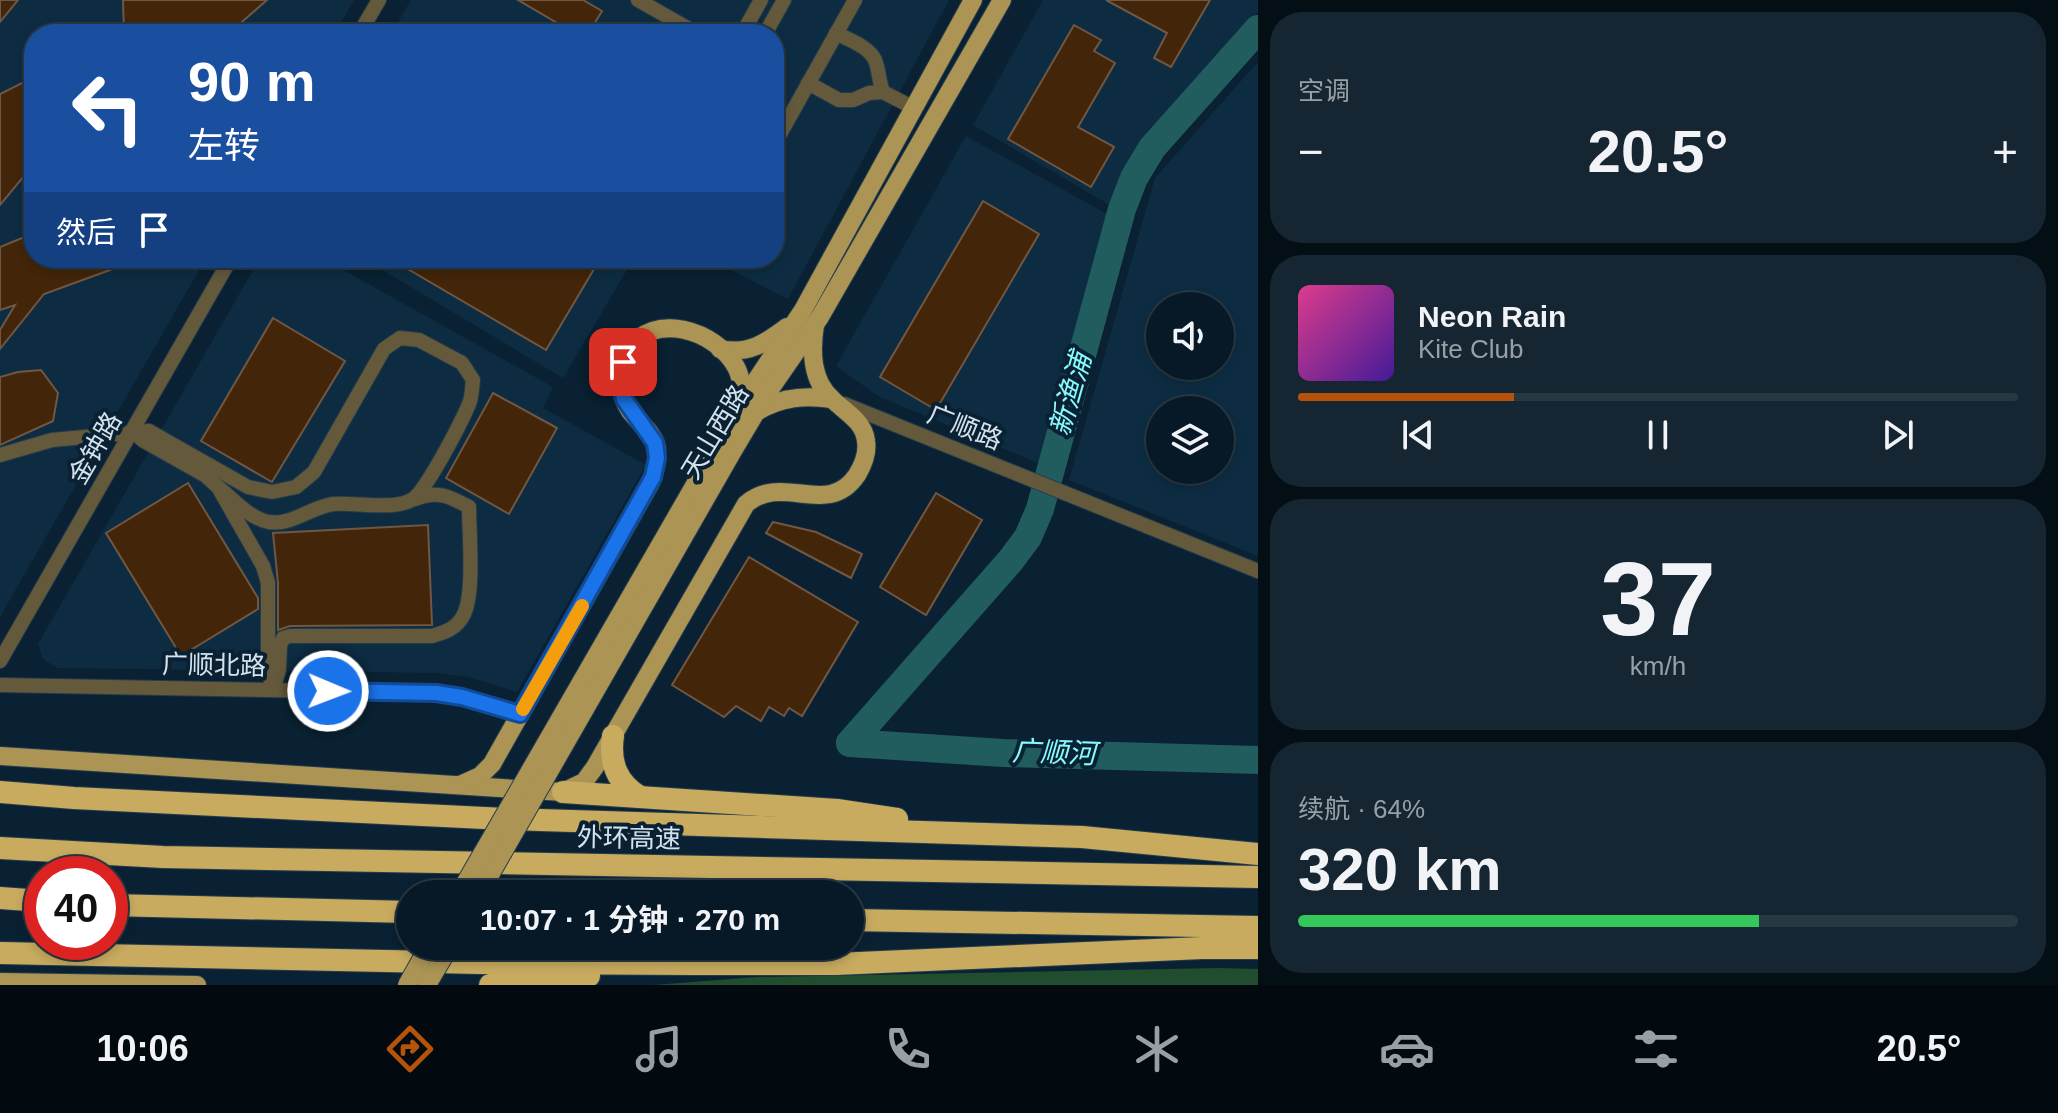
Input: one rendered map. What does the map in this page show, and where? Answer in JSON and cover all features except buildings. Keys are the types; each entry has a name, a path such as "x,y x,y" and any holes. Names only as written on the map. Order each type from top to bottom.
{"highway":[{"path":"613,736 612,758 617,776 640,797"},
{"path":"0,792 505,819 1082,837 1258,854"},
{"path":"563,792 837,810 961,832"},
{"name":"外环高速","path":"0,848 163,857 1258,877"},
{"path":"0,898 24,900"},
{"path":"128,905 396,912"},
{"path":"864,920 1258,927"},
{"path":"0,953 481,963 836,964 1258,948"},
{"path":"490,985 696,964"}],"main road":[{"name":"天山西路","path":"807,321 914,108 973,0"},
{"name":"天山西路","path":"467,880 749,408 807,321 1002,0"},
{"path":"0,756 457,785 499,788 563,792 584,782 746,504 757,495 776,490 814,496 830,495 845,487 858,474 865,456 865,434 851,414 832,399 820,383 807,321 754,348 738,351 720,349 687,331 665,327 643,335 625,356 621,370 622,392 631,412 655,443 657,458 653,477 492,764 489,778 499,788"},
{"path":"720,349 738,372 749,408 795,397 832,399"},
{"name":"天山西路","path":"487,880 723,452"},
{"path":"457,785 476,778 492,764"},
{"path":"407,985 421,960"},
{"path":"427,985 442,960"},
{"path":"0,982 197,985"}],"street":[{"path":"365,24 379,0"},
{"path":"638,0 680,24"},
{"path":"748,24 761,0"},
{"path":"771,24 784,0"},
{"path":"784,127 855,0"},
{"path":"670,24 673,20"},
{"path":"836,33 866,49 875,61 883,92"},
{"path":"808,83 839,100 853,100 869,93 883,92 914,108"},
{"name":"金钟路","path":"0,661 225,268"},
{"path":"0,455 52,440 149,431 248,487 272,492 296,487 314,472 384,349 400,338 419,340 462,363 473,380 470,401 423,489 411,501"},
{"name":"广顺路","path":"832,399 1258,571"},
{"path":"132,431 206,476 249,513 266,522 281,522 335,504 394,504 430,493 446,494 469,507 469,595 463,616 450,631 432,636 283,638 273,690"},
{"path":"218,487 263,566 268,583 268,670 273,690"},
{"name":"广顺北路","path":"0,685 436,693 462,697 520,714"}],"shaded area":[{"path":"0,0 354,0 341,24 24,24 24,268 200,268 0,617"},
{"path":"411,0 949,0 788,299 728,268 784,268 784,24 397,24"},
{"path":"1043,0 1258,0 1258,12 1128,164 1113,207 973,125"},
{"path":"1258,62 1258,556 1069,480 1155,178"},
{"path":"966,136 1109,215 1040,464 878,396 836,366"},
{"path":"254,268 340,268 553,387 543,408 646,465 517,692 468,677 438,673 57,668 43,659 38,644"},
{"path":"379,268 628,268 563,378"}],"green space":[{"path":"1258,969 1258,985 654,985 756,977"}],"waterway":[{"name":"新渔浦","path":"850,743 1028,537 1040,509 1122,209 1134,178 1152,148 1258,29"},
{"name":"广顺河","path":"850,743 1003,753 1258,760"}],"slow traffic":[{"path":"523,709 582,606"}],"route":[{"path":"328,691 436,693 462,697 520,714 653,477 657,450 647,430 624,399 621,385 623,362"}]}
